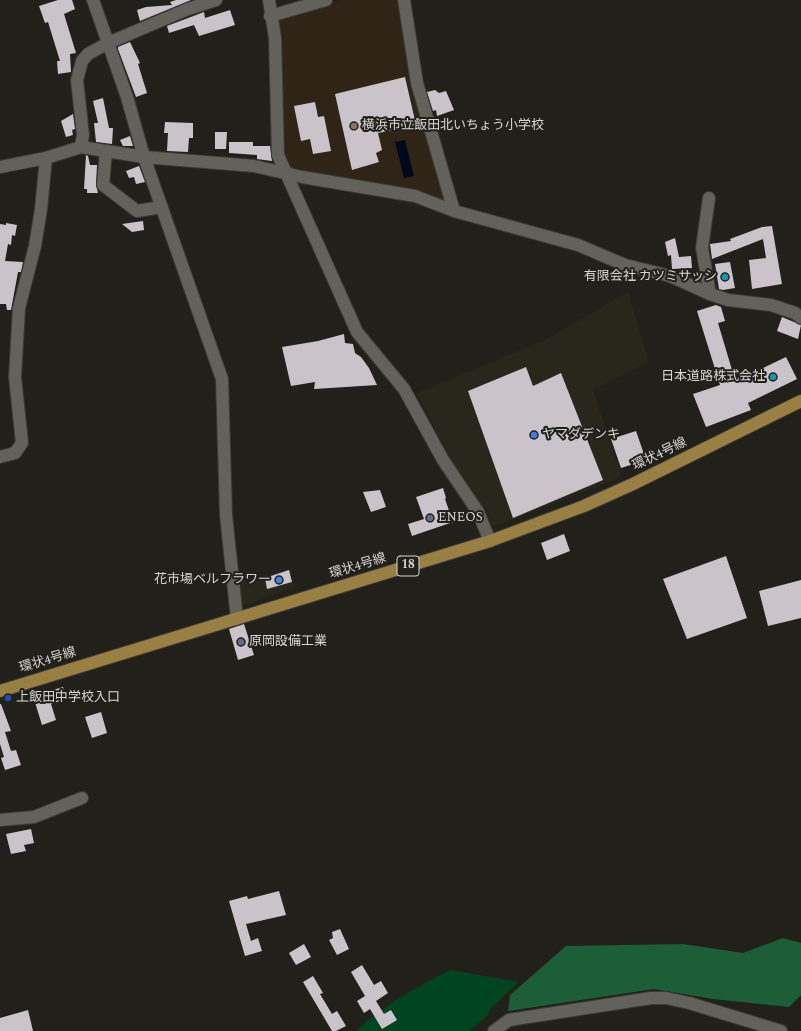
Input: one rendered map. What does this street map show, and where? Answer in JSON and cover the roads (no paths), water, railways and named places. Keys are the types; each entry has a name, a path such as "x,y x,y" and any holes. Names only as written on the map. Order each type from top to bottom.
{"main road":[{"name":"環状4号線","path":"0,691 490,541 584,506 633,484 801,401"}],"street":[{"path":"94,0 127,97 144,157 222,379 226,514 237,618"},
{"path":"81,147 83,136 77,80 78,70 82,61 88,54 108,43 188,9 216,0"},
{"path":"269,0 270,16 275,38 278,155 357,332 404,388 443,460 478,512 490,541"},
{"path":"270,16 326,0"},
{"path":"404,0 417,83 454,211"},
{"path":"0,167 46,158 81,147 144,157 254,166 286,174 415,196 454,211 578,245 625,265 670,276 710,294 728,300 771,305 795,313 801,318"},
{"path":"106,151 103,185 137,211 162,207"},
{"path":"0,457 16,453 22,443 15,377 19,308 35,246 41,209 46,158"},
{"path":"709,198 702,248 710,294"},
{"path":"0,820 34,817 82,798"},
{"path":"494,1031 509,1020 651,998 666,998 689,1003 781,1031"}],"water":[{"path":"405,140 414,176 404,178 395,142"}],"place":[{"name":"横浜市立飯田北いちょう小学校","path":"354,126"},
{"name":"有限会社 カツミサッシ","path":"725,277"},
{"name":"日本道路株式会社","path":"773,377"},
{"name":"ヤマダデンキ","path":"534,435"},
{"name":"ENEOS","path":"430,518"},
{"name":"花市場ベルフラワー","path":"279,580"},
{"name":"原岡設備工業","path":"241,642"},
{"name":"上飯田中学校入口","path":"8,698"}]}
